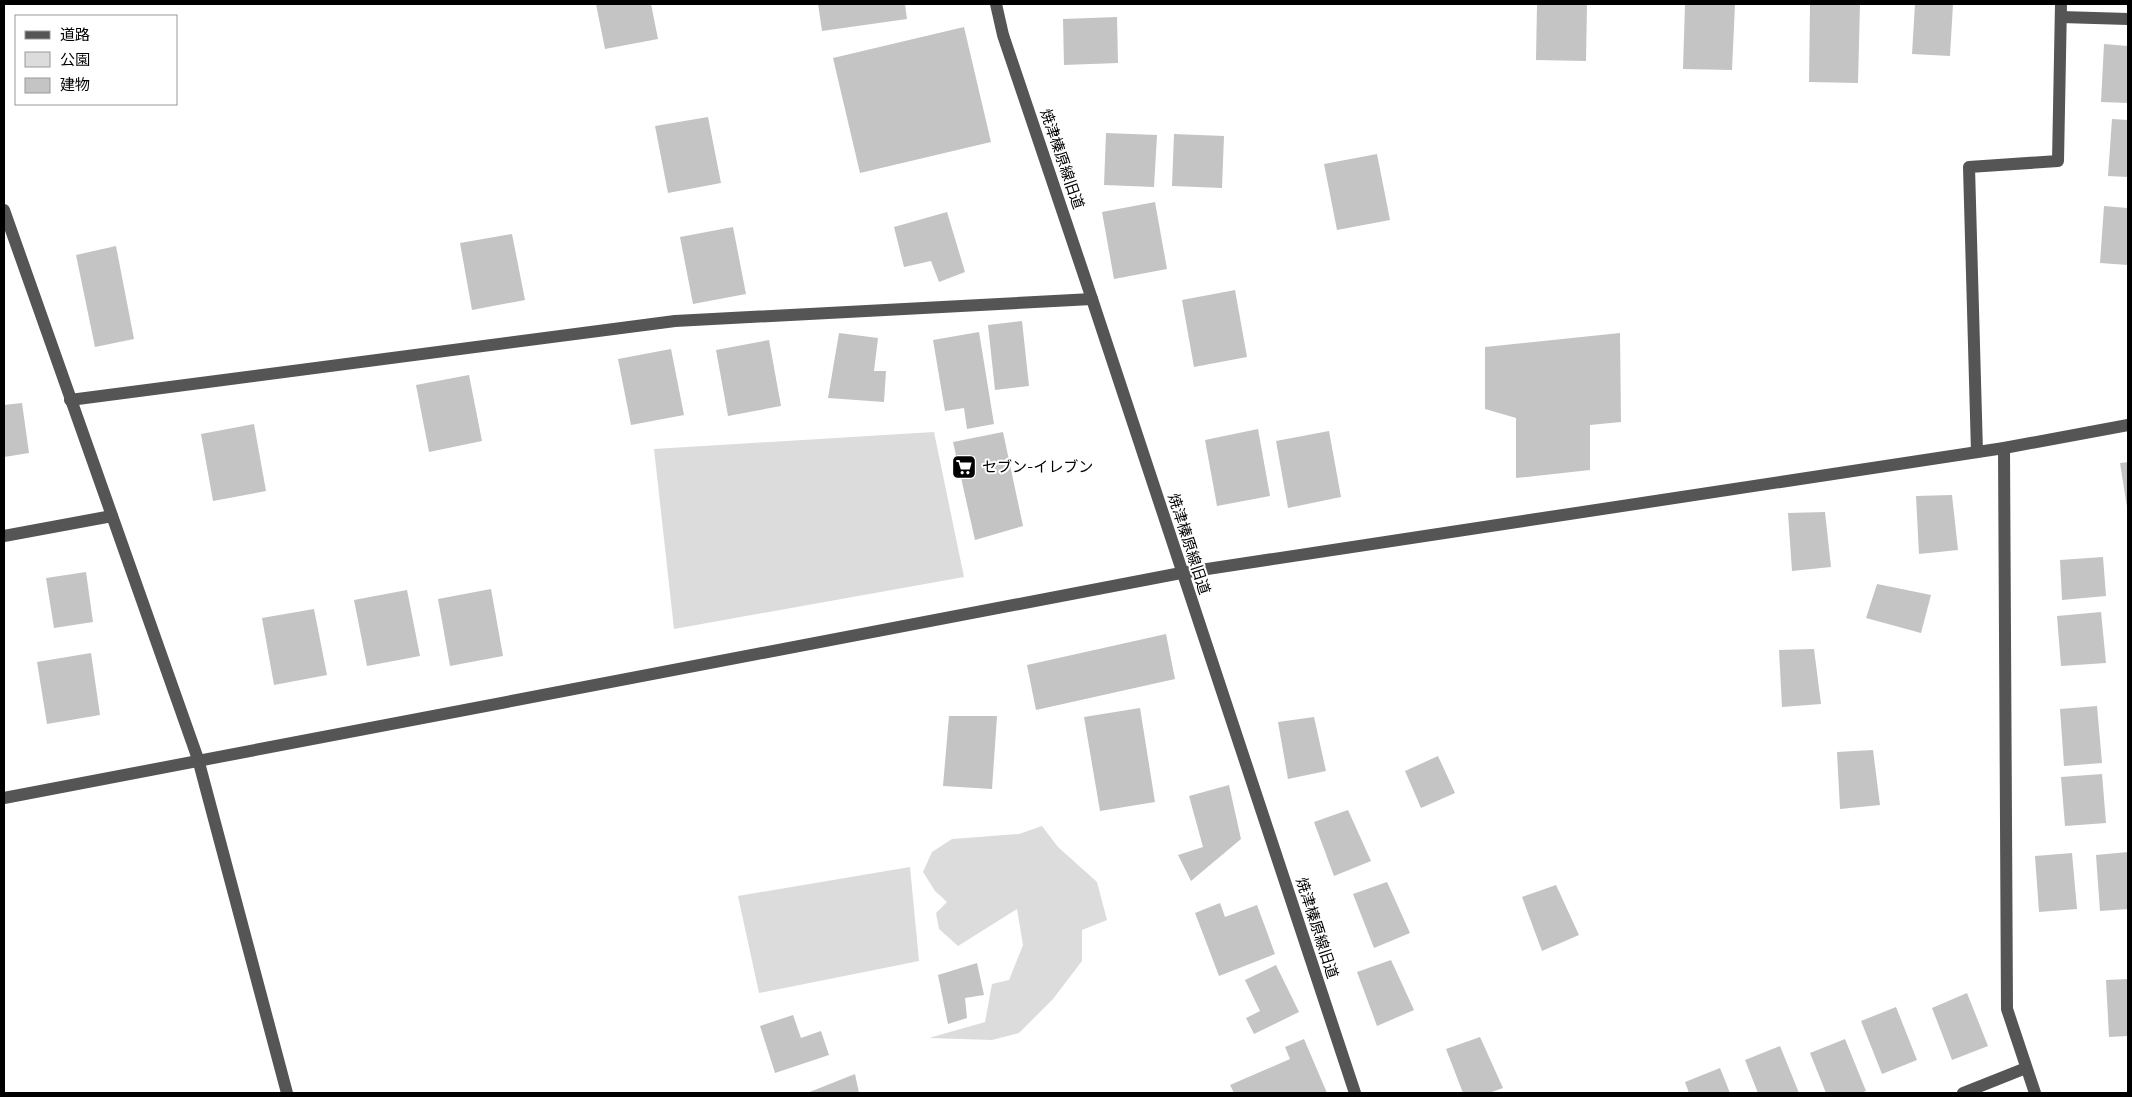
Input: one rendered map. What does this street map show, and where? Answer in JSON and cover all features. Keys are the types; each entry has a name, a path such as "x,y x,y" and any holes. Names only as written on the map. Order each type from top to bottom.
{"street":[{"name":"焼津榛原線旧道","path":"996,4 1003,35 1355,1093"},
{"path":"1977,452 1968,167 2058,161 2061,4"},
{"path":"2061,18 2128,20"},
{"path":"4,210 198,759 287,1093"},
{"path":"70,400 675,321 1092,299"},
{"path":"4,798 198,759 1181,573 2004,448 2128,425"},
{"path":"2004,448 2007,1009 2035,1093"},
{"path":"4,536 112,516"},
{"path":"1962,1093 2026,1068"}],"green space":[{"path":"934,432 964,577 674,629 654,449"},
{"path":"1042,826 1058,847 1097,882 1107,920 1082,930 1082,961 1053,999 1019,1033 992,1040 929,1038 985,1022 992,984 1009,980 1023,945 1017,909 958,946 939,929 936,913 947,902 935,891 923,872 932,852 952,839 1019,834"},
{"path":"910,867 919,961 759,993 738,896"}],"building":[{"path":"596,4 651,4 658,39 605,49"},
{"path":"818,4 905,4 907,19 822,31"},
{"path":"1537,4 1587,4 1586,61 1536,60"},
{"path":"1685,4 1735,4 1732,70 1683,69"},
{"path":"1810,4 1860,4 1858,83 1809,82"},
{"path":"1915,4 1953,4 1950,56 1912,54"},
{"path":"1117,17 1118,63 1064,65 1063,19"},
{"path":"964,27 991,142 860,173 833,58"},
{"path":"2104,44 2128,46 2128,103 2101,102"},
{"path":"708,117 721,183 668,193 655,126"},
{"path":"2112,119 2128,120 2128,177 2108,176"},
{"path":"1106,133 1157,135 1154,187 1104,185"},
{"path":"1174,134 1224,136 1222,188 1172,186"},
{"path":"1377,154 1390,220 1337,230 1324,164"},
{"path":"1155,202 1167,269 1114,279 1102,212"},
{"path":"2104,206 2128,208 2128,265 2100,263"},
{"path":"947,212 965,272 939,282 931,261 904,267 894,227"},
{"path":"733,227 746,294 693,304 680,237"},
{"path":"512,234 525,300 472,310 460,243"},
{"path":"116,246 134,339 95,347 76,255"},
{"path":"1235,290 1247,357 1194,367 1182,300"},
{"path":"1022,321 1029,386 995,390 988,325"},
{"path":"979,332 994,424 967,429 964,408 945,411 933,340"},
{"path":"839,333 878,338 874,371 886,371 884,402 828,398"},
{"path":"1620,333 1621,422 1590,425 1590,470 1516,478 1516,418 1485,409 1485,347"},
{"path":"769,340 781,406 728,416 716,350"},
{"path":"671,349 684,415 631,425 618,359"},
{"path":"469,375 482,441 429,452 416,385"},
{"path":"22,403 29,453 4,457 4,405"},
{"path":"254,424 266,491 213,501 201,434"},
{"path":"1258,429 1270,496 1217,506 1205,440"},
{"path":"1329,431 1341,497 1288,508 1276,441"},
{"path":"1003,432 1023,526 975,540 953,442"},
{"path":"2128,462 2128,507 2127,507 2120,463"},
{"path":"1952,495 1958,550 1919,554 1916,496"},
{"path":"1825,512 1831,567 1792,571 1788,513"},
{"path":"2103,557 2106,596 2062,600 2060,560"},
{"path":"86,572 93,622 54,628 46,578"},
{"path":"1877,584 1931,595 1921,633 1866,618"},
{"path":"491,589 503,656 450,666 438,599"},
{"path":"407,590 420,656 367,666 354,600"},
{"path":"314,609 327,675 274,685 262,618"},
{"path":"2101,612 2106,663 2061,666 2057,616"},
{"path":"1166,634 1175,679 1036,710 1027,665"},
{"path":"1814,649 1821,704 1782,707 1779,650"},
{"path":"91,653 100,715 47,724 37,662"},
{"path":"2097,706 2102,763 2064,766 2060,709"},
{"path":"1140,708 1155,802 1100,811 1084,717"},
{"path":"949,716 997,716 992,789 943,786"},
{"path":"1314,717 1326,771 1288,779 1278,722"},
{"path":"1873,750 1880,805 1840,809 1837,752"},
{"path":"1438,756 1455,793 1421,808 1405,771"},
{"path":"2102,774 2106,823 2065,826 2061,777"},
{"path":"1229,785 1241,839 1191,881 1178,855 1203,847 1189,796"},
{"path":"1348,810 1371,861 1334,876 1314,822"},
{"path":"2128,852 2128,909 2100,911 2096,855"},
{"path":"2072,853 2077,909 2039,912 2035,856"},
{"path":"1387,882 1410,933 1374,948 1353,894"},
{"path":"1556,885 1579,935 1542,951 1522,897"},
{"path":"1220,903 1225,917 1257,905 1275,954 1219,976 1195,913"},
{"path":"1391,960 1414,1010 1377,1026 1357,972"},
{"path":"977,963 984,995 965,998 967,1018 948,1024 938,975"},
{"path":"1276,965 1299,1012 1254,1034 1246,1018 1260,1011 1245,980"},
{"path":"2128,979 2128,1036 2109,1037 2106,980"},
{"path":"1967,993 1988,1046 1952,1060 1932,1008"},
{"path":"1896,1007 1917,1060 1882,1074 1861,1021"},
{"path":"793,1015 801,1038 821,1031 829,1055 775,1073 760,1026"},
{"path":"1480,1037 1503,1088 1489,1093 1463,1093 1446,1049"},
{"path":"1304,1039 1327,1093 1234,1093 1230,1085 1290,1059 1285,1047"},
{"path":"1845,1039 1866,1091 1860,1093 1826,1093 1810,1053"},
{"path":"1780,1046 1799,1093 1758,1093 1745,1060"},
{"path":"1720,1068 1730,1093 1689,1093 1685,1082"},
{"path":"855,1074 859,1093 807,1093"}],"place":[{"name":"セブン-イレブン","path":"964,467"}]}
